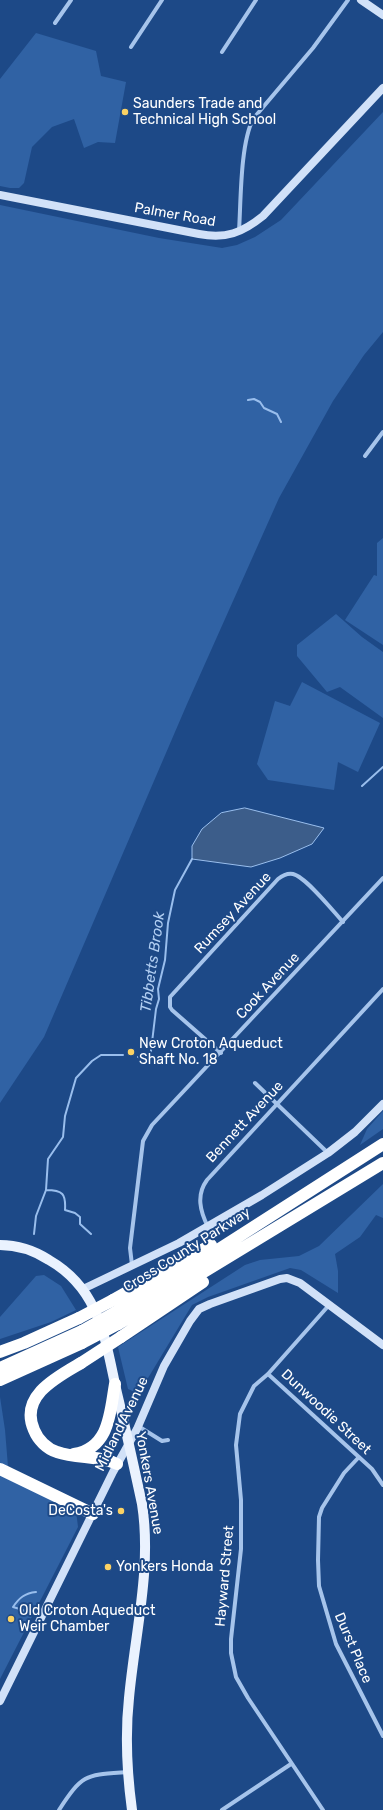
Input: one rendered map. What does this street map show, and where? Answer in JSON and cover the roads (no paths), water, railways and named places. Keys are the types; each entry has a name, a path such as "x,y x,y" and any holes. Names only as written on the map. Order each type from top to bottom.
{"highway":[{"name":"Cross County Parkway","path":"0,1380 82,1343 166,1283 279,1209 383,1144"},
{"name":"Cross County Parkway","path":"0,1368 82,1331 117,1318 259,1239 383,1163"},
{"path":"0,1352 30,1341 79,1318 235,1231 279,1209"},
{"path":"117,1464 107,1460 64,1454 50,1449 38,1438 31,1423 31,1411 34,1400 44,1387 216,1273 259,1239"},
{"path":"64,1454 76,1454 86,1451 102,1438 109,1422 115,1384"},
{"path":"0,1469 93,1514"}],"main road":[{"name":"Yonkers Avenue","path":"0,1245 24,1249 46,1258 69,1273 83,1289 101,1322 142,1504 146,1548 129,1698 127,1736 128,1772 132,1810"}],"street":[{"path":"55,23 71,0"},
{"path":"132,47 162,0"},
{"path":"222,52 256,0"},
{"path":"239,231 248,128 253,119 313,48 348,0"},
{"path":"361,0 383,15"},
{"name":"Palmer Road","path":"0,195 207,236 223,236 248,228 262,216 383,88"},
{"path":"365,456 383,432"},
{"name":"Rumsey Avenue","path":"220,1053 170,1007 170,997 282,876 295,875 304,881 343,922"},
{"name":"Cook Avenue","path":"132,1266 130,1248 143,1141 146,1134 152,1125 383,878"},
{"name":"Bennett Avenue","path":"208,1227 200,1202 204,1184 383,989"},
{"path":"255,1083 328,1153"},
{"path":"83,1289 208,1227 328,1153 356,1132 383,1104"},
{"name":"Midland Avenue","path":"0,1701 117,1464 138,1426 164,1366 190,1320 199,1309 254,1288 287,1278 300,1283 330,1304"},
{"path":"330,1304 383,1345"},
{"name":"Hayward Street","path":"323,1810 291,1764 236,1677 231,1653 232,1626 241,1548 241,1500 236,1434 240,1414 254,1386 268,1374 330,1304"},
{"name":"Dunwoodie Street","path":"268,1374 372,1469 383,1485"},
{"path":"138,1426 162,1441 168,1440"},
{"name":"Durst Place","path":"359,1457 344,1473 322,1508 319,1517 319,1586 336,1644 383,1736"},
{"path":"222,1810 291,1764"},
{"path":"59,1810 73,1790 86,1778 92,1775 128,1772"}],"waterway":[{"path":"248,400 254,399 260,402 264,408 277,414 281,422"},
{"name":"Tibbetts Brook","path":"362,786 383,767"},
{"name":"Tibbetts Brook","path":"138,1057 150,1059 156,1009 159,999 158,989 165,960 168,923 175,890 192,859"},
{"name":"Tibbetts Brook","path":"34,1234 36,1216 46,1190 48,1159 63,1137 65,1116 76,1078 92,1061 101,1055 123,1055"},
{"path":"46,1190 60,1192 65,1200 65,1210 75,1213 80,1217 80,1224 91,1234"},
{"path":"31,1611 26,1614 23,1610 13,1607 23,1596 36,1592"}],"place":[{"name":"Saunders Trade and Technical High School","path":"125,112"},
{"name":"New Croton Aqueduct Shaft No. 18","path":"131,1052"},
{"name":"DeCosta's","path":"121,1511"},
{"name":"Yonkers Honda","path":"108,1567"},
{"name":"Old Croton Aqueduct Weir Chamber","path":"11,1619"}]}
